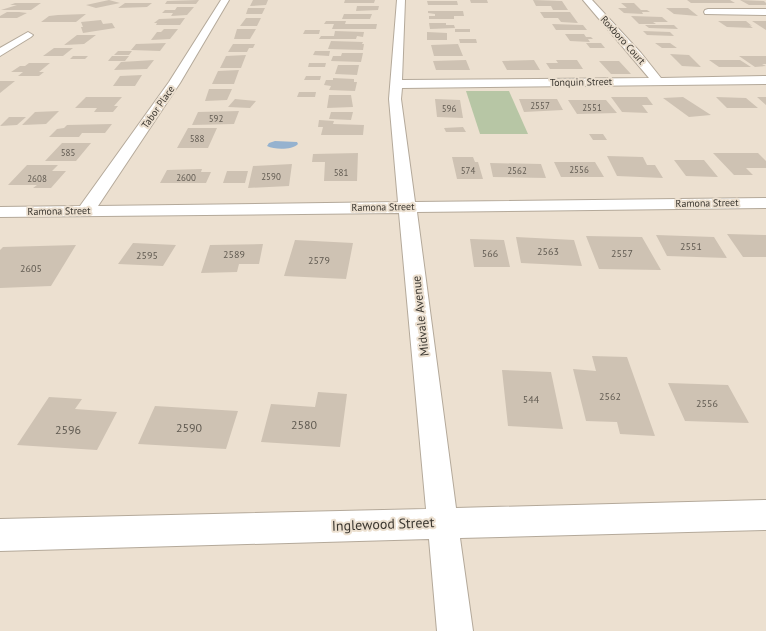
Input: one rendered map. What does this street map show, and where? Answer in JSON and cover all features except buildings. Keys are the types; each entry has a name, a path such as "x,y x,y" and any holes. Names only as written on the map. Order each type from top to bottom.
{"street":[{"name":"Tabor Place","path":"86,210 174,83 225,0"},
{"name":"Midvale Avenue","path":"401,0 394,99 455,631"},
{"name":"Roxboro Court","path":"587,0 637,55 658,81"},
{"path":"708,12 766,12"},
{"path":"0,53 28,35 13,34"},
{"name":"Tonquin Street","path":"396,84 766,80"},
{"name":"Ramona Street","path":"0,212 766,202"},
{"name":"Inglewood Street","path":"0,536 766,515"}],"green space":[{"path":"466,91 509,91 528,134 480,134"}],"water":[{"path":"275,141 297,142 298,144 283,149 267,146 269,143"}]}
